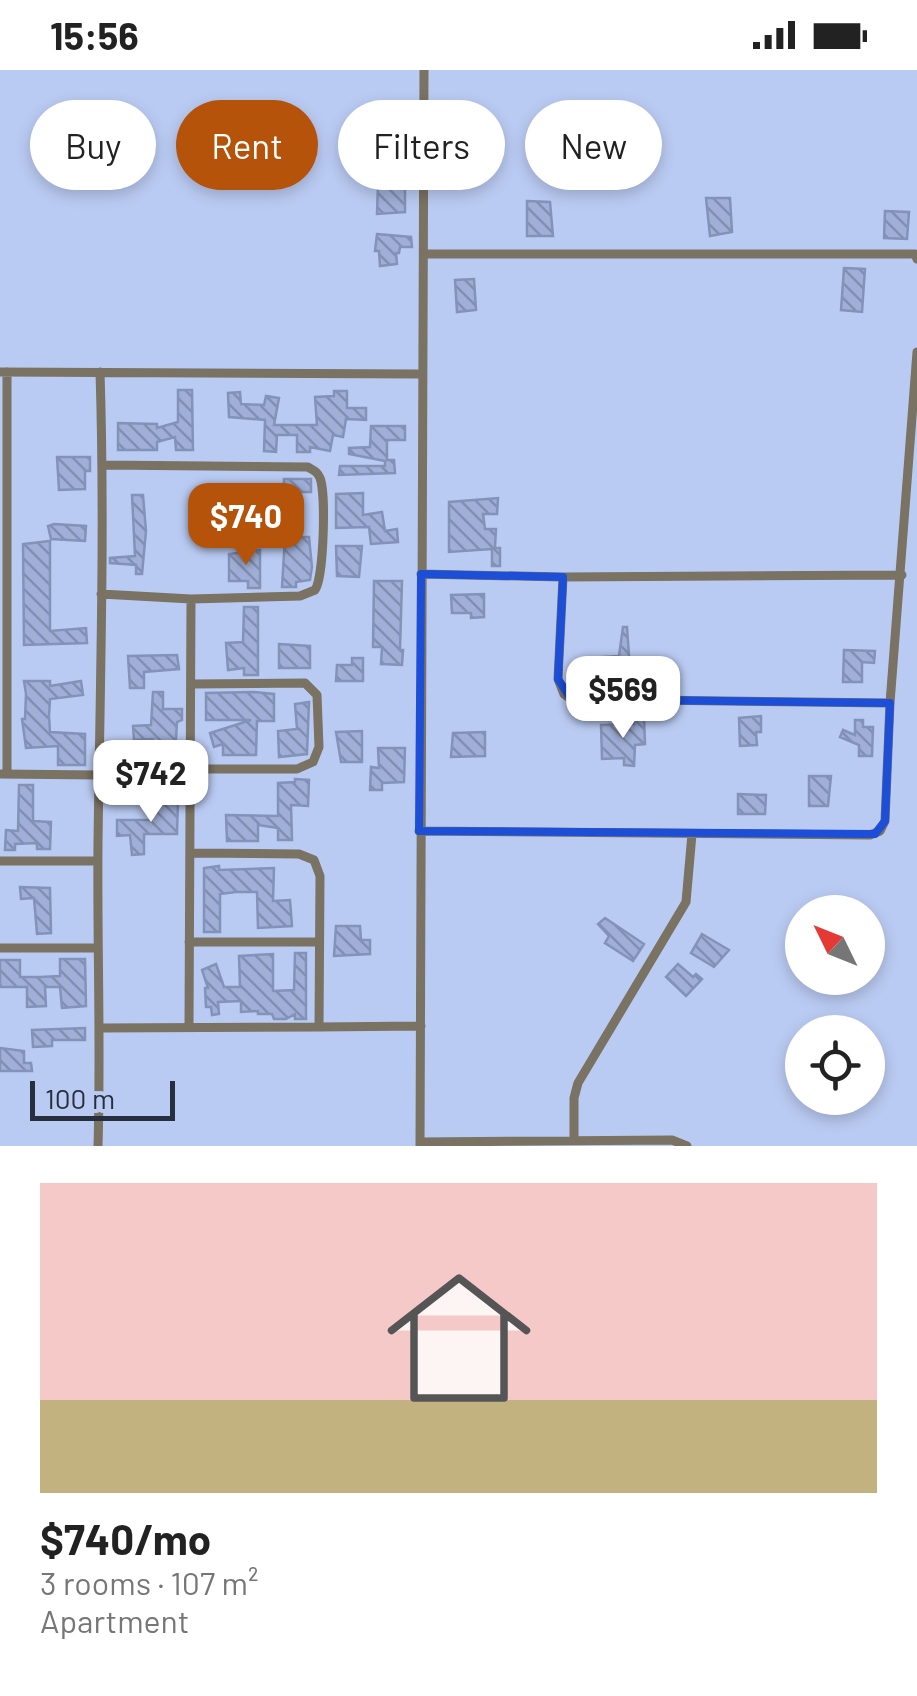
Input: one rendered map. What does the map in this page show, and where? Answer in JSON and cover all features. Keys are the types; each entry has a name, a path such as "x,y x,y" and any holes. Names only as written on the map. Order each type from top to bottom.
{"street":[{"path":"424,70 420,1144 672,1140 687,1146"},
{"path":"424,254 809,252 915,254 917,258"},
{"path":"419,831 870,835 880,831 884,821 890,703 912,472 917,352"},
{"path":"99,775 4,774 4,372 422,374"},
{"path":"98,1146 102,1028 97,948 103,465 100,372"},
{"path":"100,594 191,599 300,596 315,590 321,574 320,478 308,466 103,465"},
{"path":"421,574 902,575"},
{"path":"564,577 558,679 564,694 571,699 890,703"},
{"path":"189,1027 191,599"},
{"path":"190,769 298,769 313,762 319,747 317,695 305,684 192,684"},
{"path":"574,1140 578,1082 686,902 692,834"},
{"path":"190,853 299,854 314,860 320,876 318,1027"},
{"path":"0,862 98,861"},
{"path":"190,942 318,942"},
{"path":"0,948 97,948"},
{"path":"102,1028 420,1026"}],"highlighted area":[{"path":"421,574 563,577 558,679 571,699 890,703 885,821 875,834 419,831"}],"building":[{"path":"378,190 405,190 405,212 377,214"},
{"path":"706,198 730,198 732,232 710,236"},
{"path":"527,201 550,202 553,236 527,236"},
{"path":"885,211 909,212 907,239 884,238"},
{"path":"377,234 411,237 412,247 400,247 397,264 380,266 379,251 375,251"},
{"path":"844,268 865,269 862,312 841,310"},
{"path":"474,279 476,310 457,312 455,280"},
{"path":"178,390 192,390 193,450 176,450 175,437 157,442 157,450 118,450 118,423 157,424 157,428 178,422"},
{"path":"334,391 347,391 347,408 366,408 366,420 346,419 343,437 333,435 330,451 310,447 310,452 297,452 297,435 277,435 276,452 264,451 265,420 229,417 228,393 240,392 241,404 264,405 266,396 279,398 274,425 317,425 315,397 334,396"},
{"path":"371,426 405,426 405,440 387,440 387,460 394,460 395,473 339,475 340,466 385,466 385,461 349,454 349,448 370,447"},
{"path":"57,457 90,457 85,489 59,490"},
{"path":"284,479 311,479 311,492 296,492 295,506 284,505"},
{"path":"363,493 363,515 382,512 385,531 397,529 398,542 371,544 369,527 336,528 336,494"},
{"path":"132,495 143,495 146,531 142,574 136,574 136,565 110,563 110,558 135,556"},
{"path":"498,498 497,514 483,514 485,529 496,529 495,548 500,548 500,566 492,566 492,549 449,552 449,502"},
{"path":"48,526 86,526 85,541 51,539"},
{"path":"285,537 309,537 310,580 296,582 296,587 282,587"},
{"path":"50,541 50,631 86,628 87,643 24,645 23,544"},
{"path":"336,546 362,546 359,577 337,576"},
{"path":"260,550 260,588 248,588 248,581 229,581 229,554"},
{"path":"374,581 402,581 402,665 381,664 382,647 373,647"},
{"path":"484,594 484,617 452,613 451,595"},
{"path":"244,607 258,607 258,675 244,675 244,668 228,670 226,643 243,642"},
{"path":"623,627 627,627 631,685 590,681 590,658 619,656"},
{"path":"279,644 310,646 310,668 279,668"},
{"path":"844,650 875,651 874,663 862,662 862,682 843,682"},
{"path":"177,655 179,669 144,672 144,688 130,688 128,656"},
{"path":"352,658 363,658 363,681 336,681 337,665 352,665"},
{"path":"24,681 50,681 50,686 81,681 83,695 50,699 49,716 50,732 85,734 85,765 58,765 58,746 26,748 22,719"},
{"path":"153,692 163,692 163,709 182,709 176,739 179,775 148,775 148,798 117,798 116,771 112,772 110,764 151,760 153,739 134,740 133,726 151,725"},
{"path":"206,693 274,694 274,721 257,721 256,755 223,755 223,744 214,747 210,733 251,720 206,720"},
{"path":"309,702 307,754 279,757 278,731 297,729 295,704"},
{"path":"761,716 757,745 740,746 739,718"},
{"path":"633,718 644,718 645,744 635,745 634,766 624,765 624,758 602,759 601,725 634,724"},
{"path":"855,720 863,720 863,727 873,727 872,756 859,756 859,745 840,737 843,730 855,735"},
{"path":"362,731 362,762 341,762 336,732"},
{"path":"485,732 485,756 451,757 453,733"},
{"path":"378,748 405,748 404,782 382,783 382,790 370,790 371,767 379,768"},
{"path":"809,776 831,776 828,806 809,806"},
{"path":"309,780 308,806 291,805 292,840 278,840 278,828 258,825 258,841 227,841 226,815 278,816 278,783"},
{"path":"19,785 33,785 33,821 51,822 50,849 37,849 37,843 15,844 15,850 5,850 6,830 18,831"},
{"path":"738,794 766,795 765,814 738,814"},
{"path":"178,800 177,834 144,834 144,854 132,855 130,835 117,836 117,820 151,820 151,801"},
{"path":"219,866 219,870 274,868 273,901 290,900 292,926 258,928 257,892 236,892 220,894 220,932 204,932 204,868"},
{"path":"20,887 50,888 51,933 37,934 34,898 21,899"},
{"path":"605,918 644,944 633,961 605,943 609,936 598,924"},
{"path":"336,926 360,926 361,940 370,940 370,954 334,956"},
{"path":"702,934 729,950 714,967 691,953"},
{"path":"295,953 306,953 306,1019 295,1019 295,1014 274,1019 272,1014 258,1011 241,1012 241,1001 218,1002 219,1014 212,1015 211,1007 206,1007 208,988 202,970 216,964 224,987 240,987 239,956 273,954 273,991 294,990"},
{"path":"60,959 85,959 86,1006 62,1008 60,987 45,987 46,1006 27,1007 27,987 0,987 0,960 20,960 20,977 40,977 60,976"},
{"path":"678,964 693,977 696,974 702,979 686,996 666,977"},
{"path":"85,1028 85,1040 52,1040 52,1046 33,1047 32,1030"},
{"path":"0,1048 24,1051 24,1063 31,1063 32,1071 0,1071"}]}
